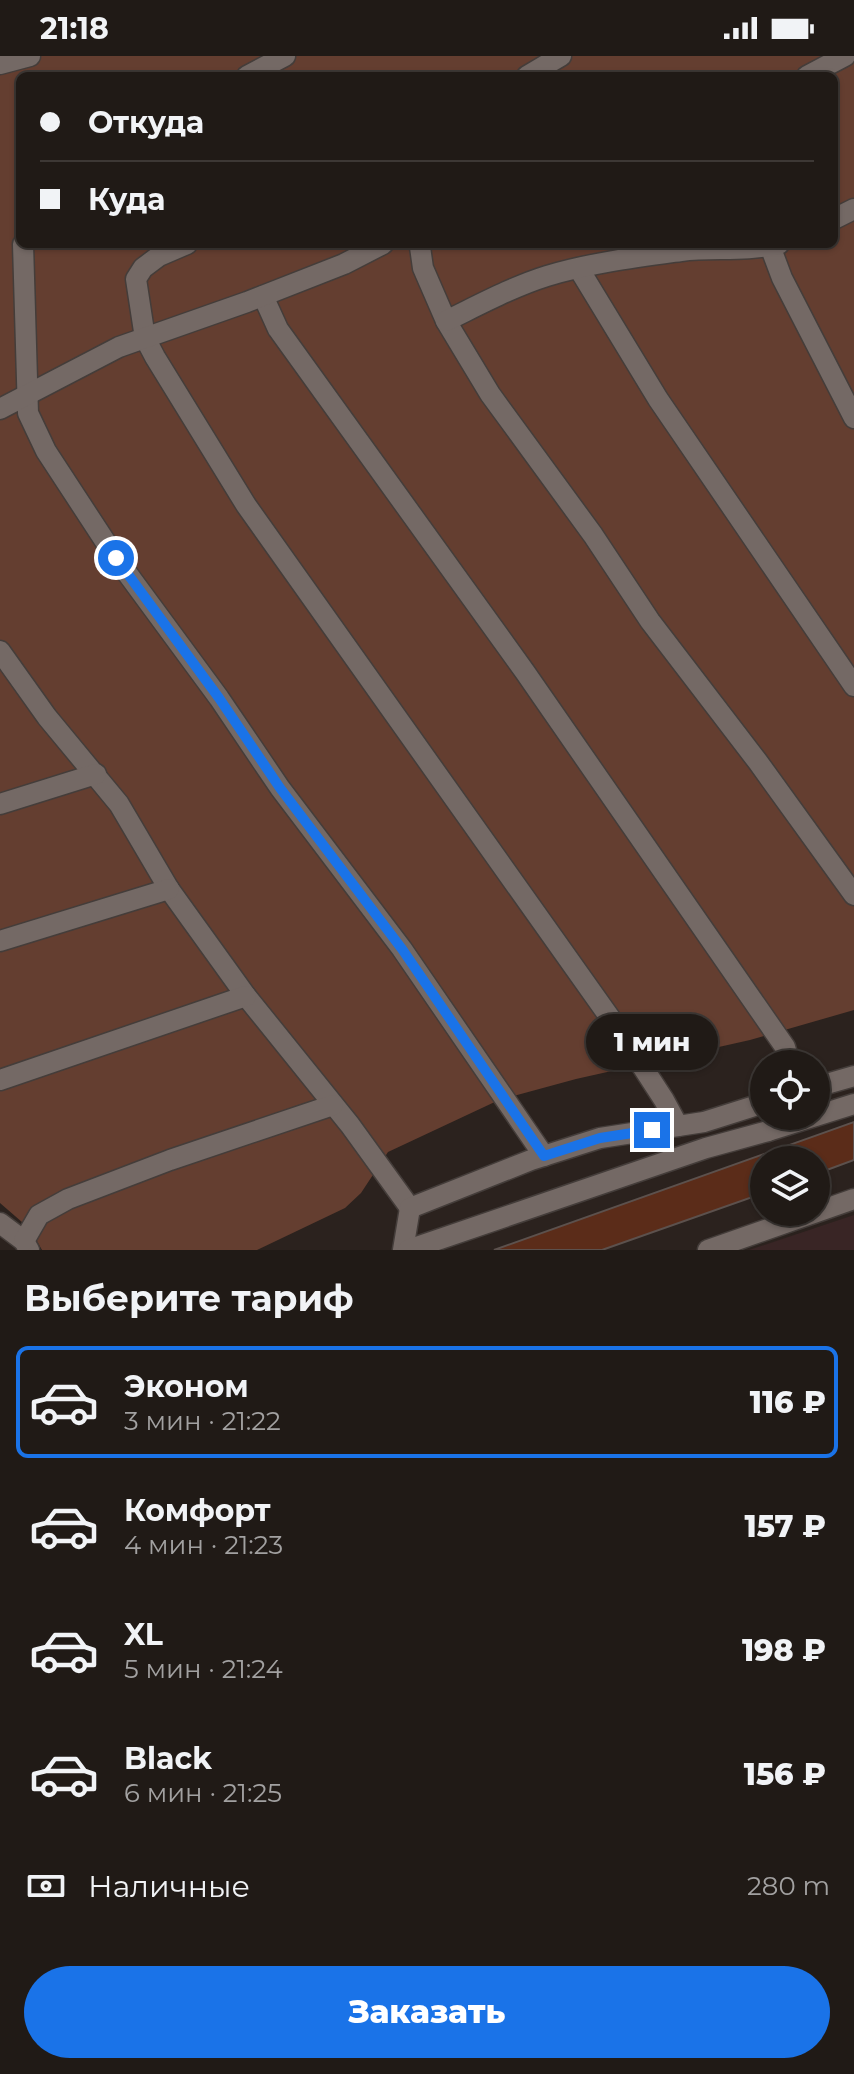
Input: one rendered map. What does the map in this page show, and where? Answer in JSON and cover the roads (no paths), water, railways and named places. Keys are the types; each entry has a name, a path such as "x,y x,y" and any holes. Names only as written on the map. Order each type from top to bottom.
{"street":[{"path":"0,64 30,56"},
{"path":"255,72 285,56"},
{"path":"534,72 561,56"},
{"path":"815,72 845,56"},
{"path":"23,248 28,413 34,428 71,491 280,788 402,949 544,1156"},
{"path":"178,248 159,256 143,268 136,279 145,338 187,413 246,505 609,1016 678,1126"},
{"path":"0,409 119,347 263,296 344,264 375,248"},
{"path":"420,248 423,268 446,321 490,394 593,535 650,621 758,762 854,895"},
{"path":"446,321 548,276 684,251 759,248"},
{"path":"775,248 782,278 854,418"},
{"path":"579,269 658,399 854,686"},
{"path":"263,296 278,329 585,759 786,1050"},
{"path":"3,661 119,804 169,889 246,996 410,1208 406,1250 757,1130"},
{"path":"0,804 96,774"},
{"path":"0,941 169,889"},
{"path":"0,1080 246,996"},
{"path":"830,1083 854,1076"},
{"path":"830,1110 854,1104"},
{"path":"0,1223 27,1246 39,1215 59,1203 170,1160 333,1105"},
{"path":"410,1208 544,1156 600,1138 704,1122 750,1107"},
{"path":"708,1250 854,1199"}]}
